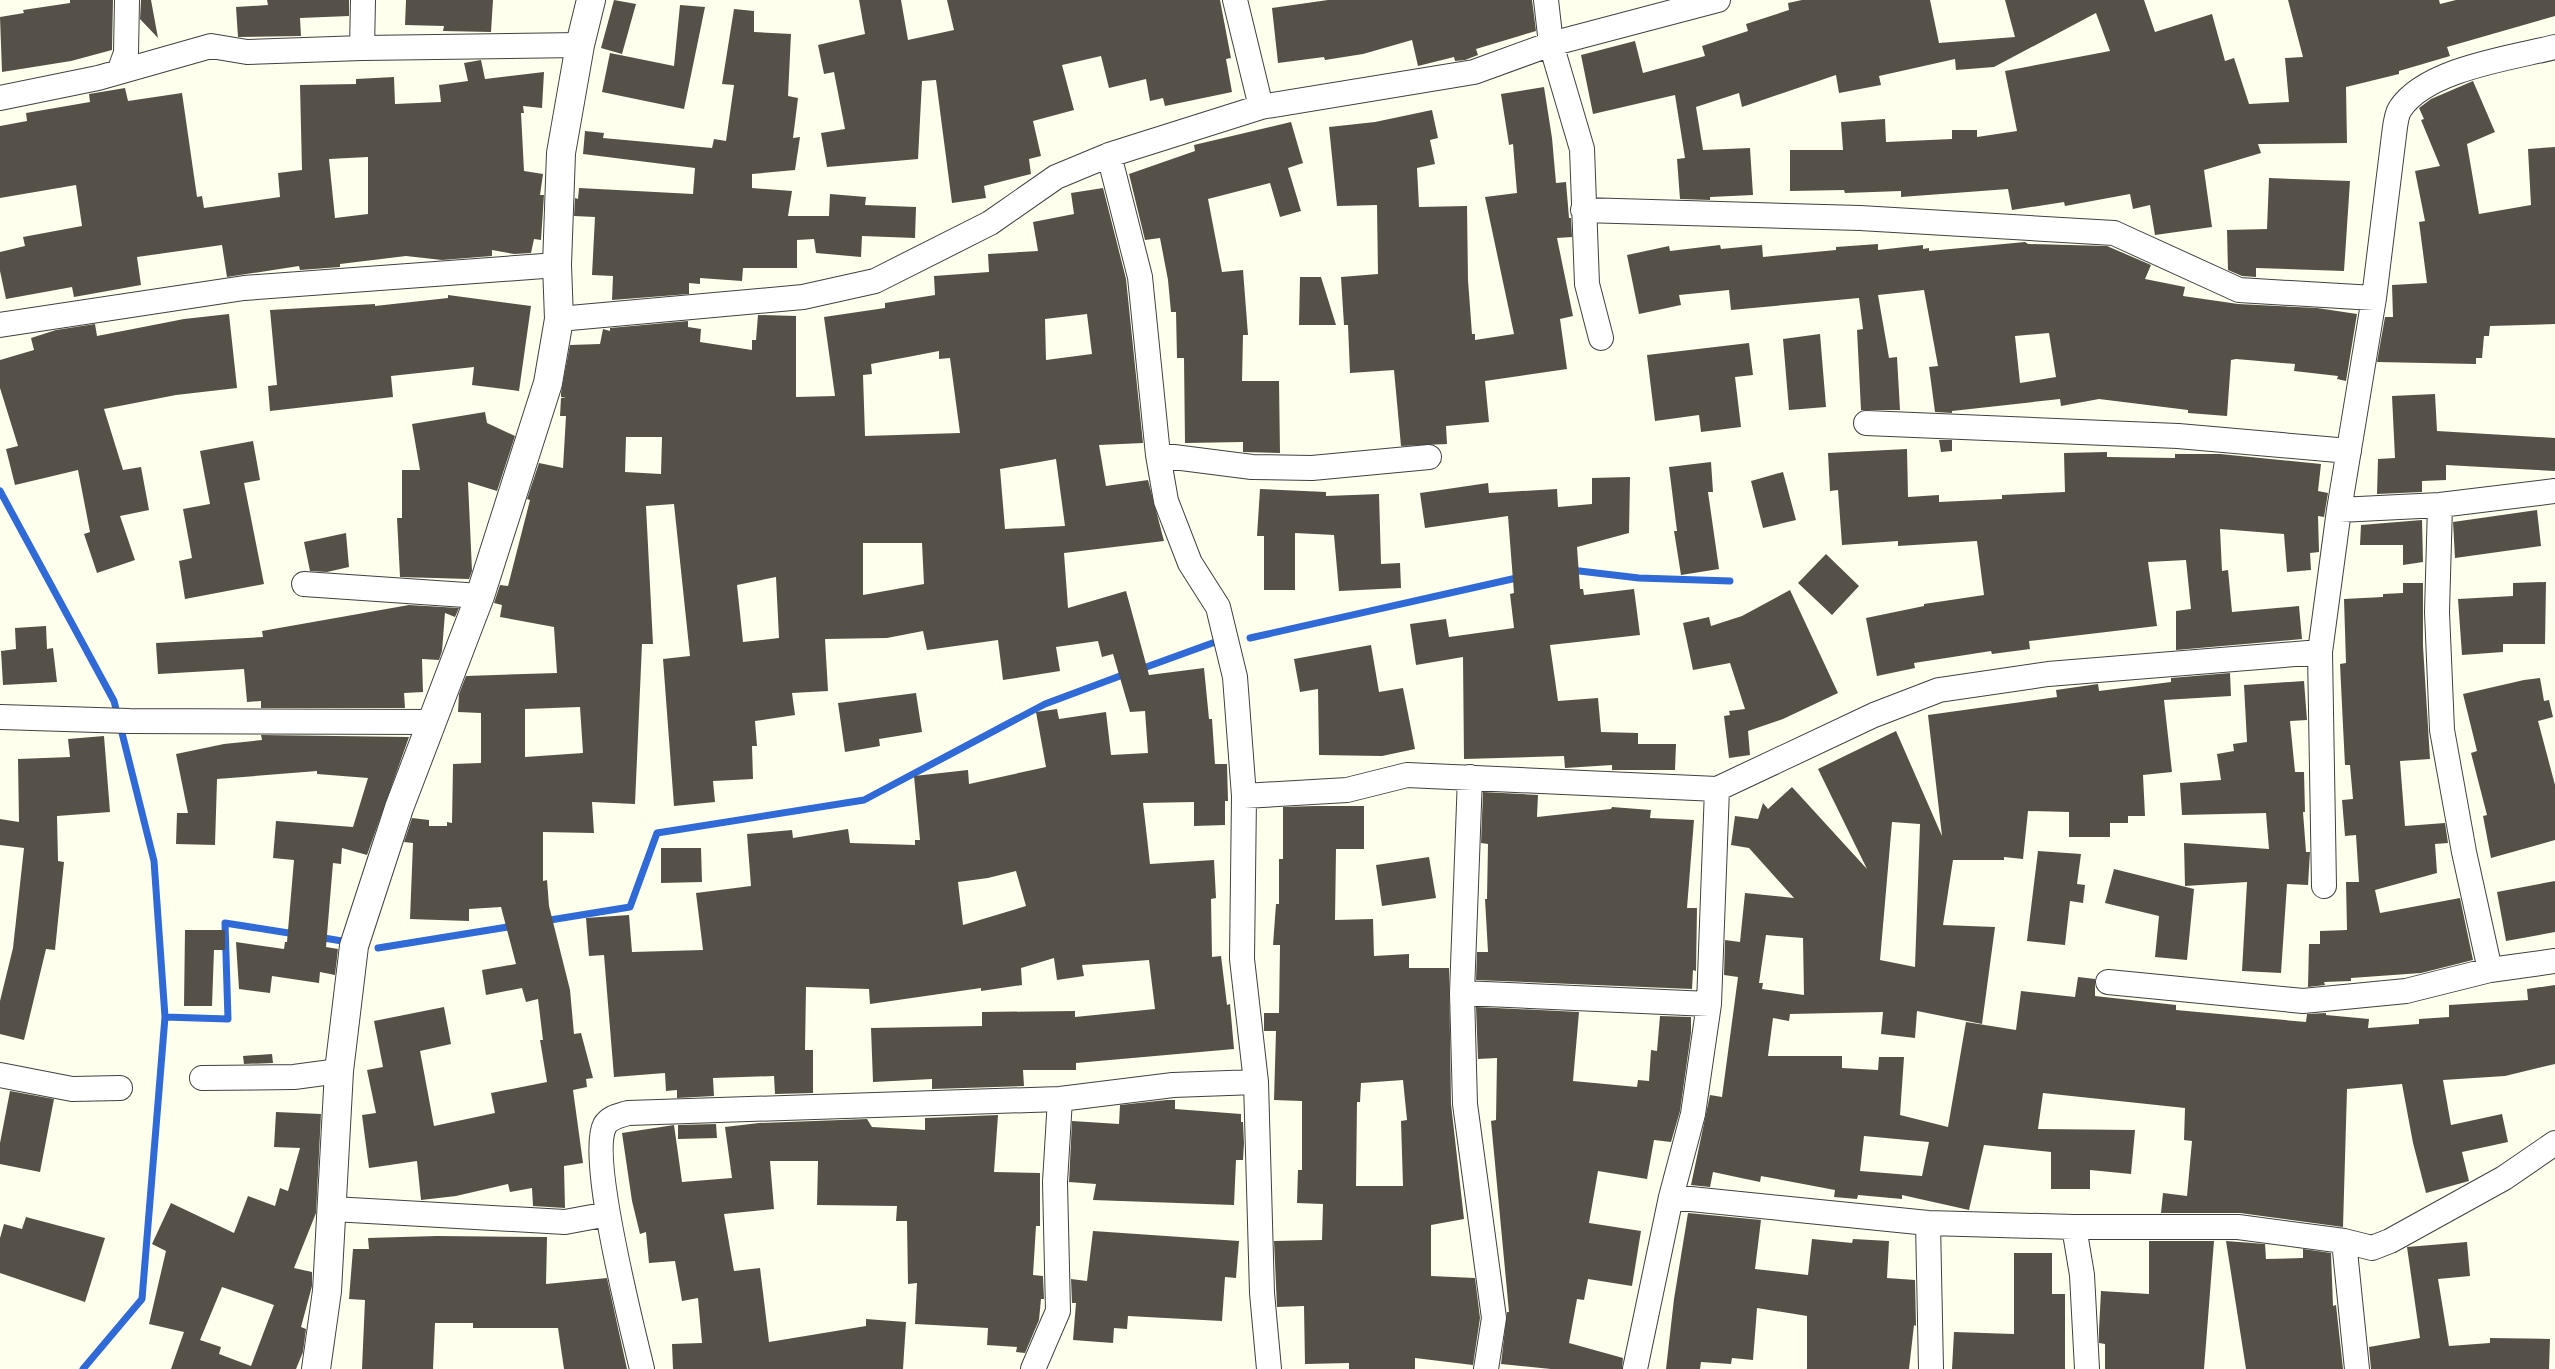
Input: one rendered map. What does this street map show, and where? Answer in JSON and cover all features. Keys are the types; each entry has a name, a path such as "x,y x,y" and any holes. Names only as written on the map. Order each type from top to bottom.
{"street":[{"path":"119,72 126,53 127,0"},
{"path":"362,48 363,0"},
{"path":"316,1369 327,1291 339,1071 354,946 399,808 480,596 548,383 559,319 557,265 561,153 580,45 591,0"},
{"path":"1235,0 1262,107"},
{"path":"1546,0 1551,44 1582,149 1587,284 1601,338"},
{"path":"559,319 803,296 875,280 990,222 1056,177 1109,155 1262,107 1474,72 1551,44 1718,0"},
{"path":"0,98 119,72 211,46 247,52 362,48 580,45"},
{"path":"2324,886 2320,652 2339,510 2374,298 2394,135 2399,110 2415,91 2448,74 2555,47"},
{"path":"1109,155 1140,277 1158,455 1166,501 1190,563 1218,607 1235,677 1244,796 1242,959 1256,1082 1262,1293 1269,1369"},
{"path":"1583,210 1860,218 2114,233 2239,290 2374,298"},
{"path":"0,325 244,288 557,265"},
{"path":"1866,423 2178,436 2349,451"},
{"path":"1158,455 1252,467 1312,468 1429,457"},
{"path":"2339,510 2440,505 2555,491"},
{"path":"2440,505 2437,612 2442,730 2464,852 2490,970"},
{"path":"304,584 480,596"},
{"path":"1244,796 1347,790 1406,775 1717,789 1874,716 1939,690 2048,674 2320,652"},
{"path":"0,717 120,721 433,722"},
{"path":"1470,777 1462,993 1465,1104 1494,1318 1486,1369"},
{"path":"1635,1369 1671,1197 1693,1114 1709,1004 1717,789"},
{"path":"2108,982 2303,1001 2406,991 2490,970 2555,961"},
{"path":"1462,993 1709,1004"},
{"path":"202,1078 294,1077 339,1071"},
{"path":"0,1075 72,1090 120,1088"},
{"path":"642,1369 608,1214 601,1143 605,1126 611,1119 628,1113 1060,1099 1173,1085 1256,1082"},
{"path":"1033,1369 1058,1311 1054,1182 1060,1099"},
{"path":"1671,1197 1928,1223 2074,1227 2238,1227 2344,1241 2372,1248 2390,1241 2504,1178 2555,1143"},
{"path":"333,1208 565,1222 608,1214"},
{"path":"1928,1223 1931,1369"},
{"path":"2074,1227 2082,1275 2087,1369"},
{"path":"2344,1241 2357,1369"}],"building":[{"path":"70,0 113,0 112,50 71,61 2,72 0,17 24,13 23,10 70,3"},
{"path":"141,0 151,0 158,38 140,19"},
{"path":"267,0 349,0 349,16 300,18 301,36 238,37 236,7 268,5"},
{"path":"406,0 493,0 491,32 443,31 444,26 405,25"},
{"path":"614,0 636,4 622,54 601,48"},
{"path":"859,0 901,0 908,40 954,30 947,0 1220,0 1231,58 1226,59 1232,92 1165,106 1163,98 1150,101 1146,79 1109,88 1101,56 1062,65 1074,110 1033,121 1041,156 1029,159 1031,174 984,186 986,198 952,203 936,80 922,81 918,159 827,167 821,133 845,129 834,72 824,74 818,45 865,34"},
{"path":"1328,0 1532,0 1536,31 1476,49 1478,55 1465,60 1455,61 1454,57 1418,66 1412,40 1363,54 1325,60 1324,57 1278,63 1272,8"},
{"path":"1802,0 1930,0 1939,43 2015,37 2005,0 2144,0 2155,32 2212,14 2225,61 2234,58 2249,104 2289,102 2285,58 2303,57 2288,0 2439,0 2440,4 2456,0 2555,0 2555,16 2447,47 2450,56 2399,71 2399,74 2346,87 2347,143 2258,144 2261,153 2204,170 2212,227 2155,235 2150,205 2133,209 2130,194 2065,206 2064,202 2012,210 2008,189 1901,197 1901,191 1845,193 1844,190 1790,191 1790,150 1843,150 1841,122 1885,119 1886,142 1952,139 1952,130 1977,130 1977,137 2017,131 2005,71 2110,51 2096,13 1994,67 1956,70 1955,59 1879,76 1881,85 1839,93 1836,75 1742,107 1739,93 1696,107 1703,150 1750,148 1753,195 1710,197 1710,200 1680,199 1677,159 1685,158 1675,95 1593,114 1581,55 1635,41 1643,73 1705,56 1702,46 1748,31 1746,24 1789,10 1788,3"},
{"path":"680,5 705,7 684,109 602,92 610,53 674,66"},
{"path":"734,9 754,11 754,32 791,34 788,96 798,98 793,138 800,137 795,170 752,174 752,188 792,191 788,216 829,216 830,194 866,197 865,205 916,207 915,238 862,236 861,257 816,253 814,239 797,240 797,268 743,268 742,281 700,278 700,284 689,283 689,294 612,300 613,276 592,275 595,217 574,216 575,198 578,199 579,188 693,194 695,168 583,154 585,131 604,133 603,138 712,148 714,139 726,141 734,85 722,84"},
{"path":"481,60 485,79 544,72 542,108 523,106 524,113 521,113 524,171 543,174 540,195 544,195 541,240 534,239 531,253 514,254 492,250 492,256 442,260 406,256 340,264 340,267 300,270 299,266 227,277 222,245 137,257 141,285 74,297 72,287 6,299 0,271 0,252 25,246 23,237 82,226 76,185 0,198 0,126 27,121 26,113 90,102 89,94 125,88 128,101 182,93 197,197 202,196 204,208 280,197 278,173 302,170 300,85 356,84 356,79 394,77 395,104 441,102 439,85 468,81 464,63","holes":["368,157 368,214 335,218 329,159"]},
{"path":"2473,81 2495,132 2467,144 2479,214 2531,205 2528,149 2555,147 2555,324 2490,326 2489,336 2484,336 2482,358 2476,358 2476,364 2377,362 2385,317 2393,317 2392,285 2427,283 2419,222 2425,221 2415,171 2440,166 2421,120 2424,119 2419,108 2431,99"},
{"path":"1544,87 1552,138 1556,183 1566,182 1569,218 1571,218 1572,237 1557,238 1573,316 1560,319 1567,369 1485,381 1489,422 1446,426 1447,444 1401,446 1394,370 1350,373 1348,325 1344,325 1341,277 1378,274 1377,205 1337,206 1329,127 1375,122 1432,110 1438,138 1430,140 1435,164 1417,168 1419,207 1467,206 1468,280 1472,334 1475,334 1475,340 1514,334 1485,197 1517,193 1513,144 1509,145 1501,94"},
{"path":"1291,122 1303,163 1288,168 1301,211 1280,217 1270,183 1208,199 1222,272 1243,270 1248,335 1243,335 1242,381 1279,381 1280,453 1243,452 1243,442 1185,443 1184,358 1177,358 1176,312 1171,312 1168,280 1160,238 1145,240 1129,174 1195,151 1194,145"},
{"path":"2269,178 2350,181 2344,271 2256,268 2256,277 2242,276 2228,270 2227,230 2267,229"},
{"path":"1103,188 1126,279 1143,443 1099,445 1106,486 1148,480 1164,541 1064,553 1068,608 1126,591 1149,675 1204,668 1209,719 1212,719 1215,764 1227,764 1228,801 1225,801 1225,825 1194,826 1194,802 1143,803 1150,864 1214,860 1216,898 1211,899 1212,957 1221,956 1227,1005 1230,1004 1234,1049 1076,1063 1076,1070 1023,1070 1024,1086 932,1089 932,1079 873,1082 871,1028 982,1026 982,1012 1075,1011 1075,1017 1155,1009 1149,960 1082,965 1084,976 1057,980 1054,958 1021,968 1022,985 981,991 981,988 870,1004 869,989 806,987 805,1050 813,1050 813,1093 775,1094 774,1076 713,1078 714,1096 677,1098 677,1090 666,1091 665,1073 614,1077 604,955 589,956 586,918 629,915 632,952 703,950 696,893 751,886 747,834 792,830 793,838 848,829 850,843 915,845 915,840 920,840 914,776 968,770 969,784 1046,767 1036,712 1057,709 1059,719 1106,712 1111,755 1148,753 1145,711 1130,712 1113,654 1102,657 1098,641 1056,647 1060,671 1003,680 998,640 927,650 923,631 887,638 825,639 828,691 792,693 795,715 755,721 757,746 752,746 753,779 713,781 715,802 674,806 663,659 690,656 674,504 646,506 653,644 642,644 635,804 592,802 594,833 543,832 543,881 547,880 549,906 570,990 574,1034 581,1033 593,1078 586,1079 587,1087 573,1090 583,1163 564,1166 565,1208 533,1206 532,1188 510,1192 508,1184 456,1196 421,1200 417,1161 369,1168 362,1115 376,1113 367,1070 383,1067 374,1021 444,1007 451,1044 420,1051 434,1126 495,1113 491,1093 547,1082 540,1040 543,1040 538,999 526,1002 522,988 486,995 482,970 516,964 501,907 469,909 469,921 410,919 413,843 404,842 412,818 429,820 429,826 447,826 447,822 452,823 453,764 481,763 481,713 458,712 459,694 466,676 557,673 554,627 500,617 502,605 494,603 500,585 508,586 530,500 527,499 539,463 563,468 566,416 560,416 561,398 566,398 561,397 561,393 570,345 600,344 603,329 610,331 610,328 688,321 688,327 701,329 700,342 752,350 752,340 756,340 758,315 796,316 796,397 835,396 824,317 885,308 885,303 935,295 934,276 989,272 988,254 1038,251 1033,222 1074,214 1071,193","holes":["1087,314 1092,354 1046,360 1045,319","939,351 939,359 950,358 960,433 865,436 863,375 872,374 871,364","626,437 662,437 661,474 625,472","1056,459 1065,526 1005,529 1000,469","863,543 922,543 924,584 863,595","776,577 779,638 743,642 737,585","580,707 583,753 525,757 525,709","1016,871 1026,906 963,925 958,882 988,878"]},
{"path":"2025,242 2028,244 2107,246 2151,265 2145,279 2185,287 2183,296 2238,304 2317,308 2357,314 2346,381 2337,379 2338,376 2294,371 2295,364 2236,359 2231,360 2227,416 2188,413 2188,410 2099,399 2061,406 2060,399 1952,411 1952,413 1935,412 1929,367 1938,366 1924,290 1878,295 1889,358 1897,357 1900,410 1861,410 1857,330 1863,329 1859,298 1731,310 1729,290 1679,295 1681,305 1639,314 1627,255 1669,246 1670,251 1720,245 1721,249 1762,245 1763,257 1836,250 1836,247 1878,244 1878,250 1923,245 1923,249 1929,248 1929,251","holes":["2049,333 2056,377 2020,383 2015,336"]},
{"path":"1300,277 1321,277 1336,325 1299,325"},
{"path":"448,295 531,306 519,391 472,385 474,367 391,376 393,397 270,411 268,386 277,385 270,310 375,304 375,306 448,298"},
{"path":"229,314 237,388 176,395 104,409 123,470 141,467 149,510 120,516 135,560 97,573 84,534 90,532 78,470 15,485 6,449 18,446 0,388 0,360 34,350 31,338 56,330 95,324 97,336 184,319"},
{"path":"1820,334 1826,407 1789,410 1783,339"},
{"path":"1749,343 1753,375 1735,377 1741,427 1701,432 1699,415 1655,421 1647,355"},
{"path":"2435,394 2437,431 2555,438 2555,471 2446,465 2446,480 2422,481 2422,492 2377,494 2378,459 2395,458 2392,396"},
{"path":"485,412 487,423 515,436 497,491 468,482 472,571 469,579 400,577 397,518 402,518 402,470 420,470 412,424"},
{"path":"1939,440 1952,440 1952,451 1941,452"},
{"path":"253,441 260,480 244,483 264,584 185,599 179,561 192,558 183,509 210,504 200,451"},
{"path":"1907,449 1908,497 1939,495 1939,502 2002,499 2002,495 2065,492 2064,453 2107,452 2107,457 2175,458 2175,454 2220,454 2321,464 2318,491 2328,493 2324,517 2318,516 2319,552 2310,553 2311,570 2287,572 2284,534 2220,529 2222,571 2228,570 2232,612 2299,606 2302,639 2176,650 2176,611 2191,609 2186,560 2148,562 2157,626 2029,641 2030,649 1992,654 1991,651 1914,663 1915,668 1877,676 1866,618 1924,606 1924,604 1984,595 1977,541 1898,546 1898,541 1842,545 1838,490 1830,491 1828,453"},
{"path":"1711,462 1713,492 1708,492 1719,569 1681,575 1674,531 1677,531 1669,467"},
{"path":"1783,472 1796,520 1763,528 1751,481"},
{"path":"1630,477 1629,533 1577,547 1580,589 1583,589 1584,595 1634,589 1640,635 1550,645 1558,701 1598,698 1601,732 1638,733 1638,744 1676,744 1675,770 1612,770 1612,765 1565,768 1564,756 1464,759 1463,657 1416,665 1410,624 1446,619 1449,637 1514,628 1510,594 1514,593 1508,516 1425,528 1420,493 1488,483 1489,493 1557,489 1558,507 1592,504 1592,478"},
{"path":"1260,489 1326,492 1326,496 1379,494 1381,564 1400,563 1401,588 1339,591 1334,535 1295,533 1295,590 1264,590 1264,536 1257,536"},
{"path":"2537,510 2541,546 2455,558 2453,522"},
{"path":"2422,520 2423,562 2403,565 2403,545 2360,545 2361,525"},
{"path":"346,533 349,567 327,572 310,571 304,542"},
{"path":"1826,554 1859,586 1832,615 1798,583"},
{"path":"2546,582 2545,644 2503,644 2503,652 2462,655 2458,599 2513,596 2513,583"},
{"path":"2403,583 2423,583 2423,646 2430,759 2400,761 2405,826 2445,823 2448,843 2435,844 2437,873 2375,890 2380,913 2460,898 2473,960 2421,973 2351,978 2351,981 2324,982 2325,985 2308,987 2309,944 2320,944 2320,931 2347,930 2346,882 2359,882 2356,835 2345,836 2342,800 2353,799 2350,765 2345,765 2340,664 2346,663 2344,599 2383,597 2383,594 2403,593"},
{"path":"1790,590 1838,693 1783,719 1748,731 1750,755 1729,758 1724,716 1730,715 1729,711 1745,709 1730,663 1693,670 1683,623 1709,617 1711,626 1742,616"},
{"path":"409,605 459,608 455,617 445,613 442,651 439,660 422,659 423,692 404,693 405,708 261,708 261,701 247,702 244,669 158,674 156,643 263,637 262,631"},
{"path":"46,626 47,649 53,648 57,682 3,685 1,651 16,649 15,628"},
{"path":"1371,645 1379,692 1403,688 1415,749 1382,756 1319,755 1318,689 1300,692 1294,659"},
{"path":"2230,673 2231,696 2164,700 2172,772 2143,775 2145,816 2128,816 2128,823 2110,823 2110,837 2069,837 2069,812 2028,811 2023,859 2004,857 2004,860 1953,860 1943,925 1995,927 1982,1024 1917,1011 1915,1038 1881,1034 1883,1012 1790,1014 1789,1021 1773,1018 1768,1056 1842,1056 1842,1068 1878,1070 1879,1057 1904,1057 1900,1115 1948,1127 1966,1022 2016,1030 2021,991 2075,997 2078,977 2095,979 2095,996 2176,1005 2176,1010 2306,1022 2307,1014 2326,1013 2326,1015 2369,1019 2368,1028 2419,1024 2419,1019 2449,1017 2449,1005 2528,1000 2527,989 2555,985 2555,1064 2505,1076 2443,1080 2451,1125 2502,1114 2508,1142 2462,1152 2469,1181 2426,1193 2413,1143 2402,1084 2347,1089 2343,1227 2240,1213 2161,1213 2163,1193 2187,1196 2192,1141 2184,1140 2185,1108 2043,1093 2038,1129 2135,1130 2131,1174 2090,1170 2090,1189 2051,1189 2051,1152 1984,1145 1969,1210 1902,1195 1902,1199 1858,1195 1857,1199 1834,1197 1835,1190 1761,1176 1760,1182 1713,1172 1710,1187 1691,1185 1710,1095 1722,1097 1738,977 1724,975 1725,940 1740,942 1745,893 1794,898 1749,848 1731,845 1735,816 1758,819 1763,803 1768,809 1792,787 1867,869 1818,769 1896,731 1942,836 1928,715 2057,697 2056,690 2098,684 2099,691 2171,682 2171,678","holes":["1892,822 1920,824 1915,967 1880,960","1766,935 1803,938 1804,995 1762,989 1763,983 1759,983","1864,1136 1929,1142 1922,1176 1860,1171"]},
{"path":"2540,678 2544,701 2549,700 2553,717 2538,721 2555,785 2555,840 2491,858 2483,816 2487,815 2471,753 2477,751 2463,694"},
{"path":"2304,681 2307,720 2290,721 2295,772 2304,772 2305,812 2303,812 2306,852 2310,852 2308,885 2287,884 2281,973 2242,971 2247,882 2185,886 2184,843 2269,849 2266,813 2182,815 2180,783 2221,780 2217,754 2234,751 2233,744 2247,742 2244,685"},
{"path":"916,693 922,732 879,739 880,746 845,752 838,703"},
{"path":"261,735 409,737 367,855 342,848 341,864 333,863 326,947 338,949 335,975 320,972 319,983 272,976 270,993 239,989 236,942 284,949 285,942 287,942 294,860 273,858 276,821 353,827 368,778 317,774 317,771 217,779 215,845 176,844 177,813 188,813 176,754 224,744 262,740"},
{"path":"104,736 110,812 57,816 58,861 64,862 55,950 46,949 24,1040 0,1034 0,1001 13,948 24,848 0,845 0,819 19,822 18,759 70,757 68,739"},
{"path":"1483,792 1538,795 1537,817 1611,809 1612,807 1651,810 1650,818 1694,820 1687,908 1697,908 1696,971 1693,970 1692,989 1476,980 1477,952 1488,952 1485,899 1487,899 1488,844 1481,843"},
{"path":"1364,806 1364,849 1336,849 1335,920 1373,919 1374,956 1409,954 1409,968 1449,968 1451,1104 1464,1219 1431,1225 1431,1276 1475,1278 1480,1318 1473,1365 1415,1358 1415,1369 1349,1369 1349,1363 1305,1364 1304,1306 1277,1307 1274,1241 1322,1240 1323,1204 1297,1203 1298,1170 1302,1170 1302,1101 1274,1100 1276,1031 1264,1031 1264,1013 1279,1013 1280,945 1273,945 1276,904 1279,904 1279,859 1283,859 1283,807","holes":["1403,1080 1407,1120 1401,1121 1403,1186 1356,1186 1357,1102 1360,1102 1361,1083"]},
{"path":"661,848 701,848 702,882 661,883"},
{"path":"2038,851 2081,854 2077,884 2085,885 2083,903 2070,901 2065,945 2027,941"},
{"path":"1429,857 1436,898 1382,906 1376,865"},
{"path":"2114,869 2194,889 2187,960 2155,957 2159,916 2105,903"},
{"path":"2555,881 2555,932 2506,941 2497,892"},
{"path":"185,930 225,930 225,950 214,950 212,1006 184,1006"},
{"path":"1476,1007 1579,1012 1573,1081 1637,1087 1638,1080 1649,1081 1651,1050 1657,1051 1660,1016 1691,1017 1691,1033 1680,1111 1671,1142 1654,1140 1647,1179 1598,1171 1589,1223 1641,1231 1632,1286 1588,1279 1584,1300 1577,1299 1569,1343 1623,1358 1622,1369 1551,1369 1501,1364 1507,1312 1509,1312 1491,1121 1496,1120 1497,1058 1478,1059"},
{"path":"272,1054 273,1063 244,1064 243,1056"},
{"path":"10,1091 54,1099 40,1172 0,1164 0,1143"},
{"path":"1175,1100 1175,1109 1241,1114 1244,1143 1243,1160 1236,1160 1234,1205 1093,1200 1096,1184 1069,1182 1072,1121 1119,1124 1120,1105"},
{"path":"276,1112 321,1114 316,1213 294,1268 312,1272 312,1286 301,1327 306,1329 303,1352 296,1369 171,1369 184,1332 149,1324 166,1251 152,1244 171,1203 234,1233 248,1196 275,1206 280,1188 288,1191 300,1148 274,1147","holes":["222,1287 274,1305 251,1366 219,1354 221,1347 200,1340"]},
{"path":"998,1115 994,1172 1040,1173 1040,1226 1036,1226 1033,1275 1043,1276 1044,1299 1041,1299 1039,1320 1025,1353 1016,1352 1017,1347 987,1345 988,1328 915,1324 917,1283 908,1284 907,1221 896,1221 897,1206 817,1205 818,1161 770,1161 774,1209 724,1214 734,1271 760,1268 769,1342 866,1326 866,1319 906,1322 903,1369 673,1369 672,1344 702,1343 698,1298 682,1301 675,1261 649,1263 646,1232 640,1234 632,1201 622,1133 674,1125 682,1182 732,1178 725,1127 759,1123 867,1119 872,1127 925,1130 925,1118"},
{"path":"716,1124 717,1138 678,1139 678,1125"},
{"path":"1688,1213 1761,1220 1755,1269 1808,1275 1812,1239 1852,1243 1853,1239 1889,1241 1887,1278 1915,1280 1916,1326 1914,1325 1909,1369 1807,1369 1807,1316 1757,1308 1753,1360 1732,1358 1731,1364 1701,1362 1700,1369 1666,1369 1674,1299"},
{"path":"26,1217 105,1238 85,1302 0,1273 0,1238 4,1224 22,1229"},
{"path":"1093,1231 1239,1241 1236,1278 1225,1277 1222,1321 1128,1316 1127,1329 1114,1328 1113,1343 1073,1340 1076,1303 1072,1303 1071,1279 1087,1281"},
{"path":"437,1236 547,1237 546,1284 607,1278 627,1369 564,1369 558,1328 473,1328 473,1323 435,1323 433,1369 362,1369 365,1300 349,1299 353,1249 369,1249 368,1238"},
{"path":"2149,1241 2214,1241 2204,1369 2105,1369 2105,1344 2099,1343 2101,1291 2149,1294"},
{"path":"2226,1241 2265,1244 2266,1259 2303,1258 2303,1249 2331,1253 2333,1306 2336,1305 2343,1369 2246,1369"},
{"path":"2467,1242 2470,1276 2438,1279 2449,1346 2490,1343 2490,1338 2550,1339 2549,1369 2371,1369 2369,1347 2420,1338 2407,1247"},
{"path":"2014,1253 2052,1253 2052,1294 2065,1294 2065,1369 1952,1369 1954,1332 2014,1334"}],"waterway":[{"path":"0,491 114,701 154,861 165,1017 142,1299 83,1369"},
{"path":"1571,570 1639,578 1730,581"},
{"path":"1250,638 1521,577"},
{"path":"1138,670 1218,641"},
{"path":"544,921 630,907 657,833 864,800 1045,704 1128,673"},
{"path":"165,1017 228,1019 225,923 295,934"},
{"path":"378,948 514,926"},
{"path":"318,937 342,941"}]}
